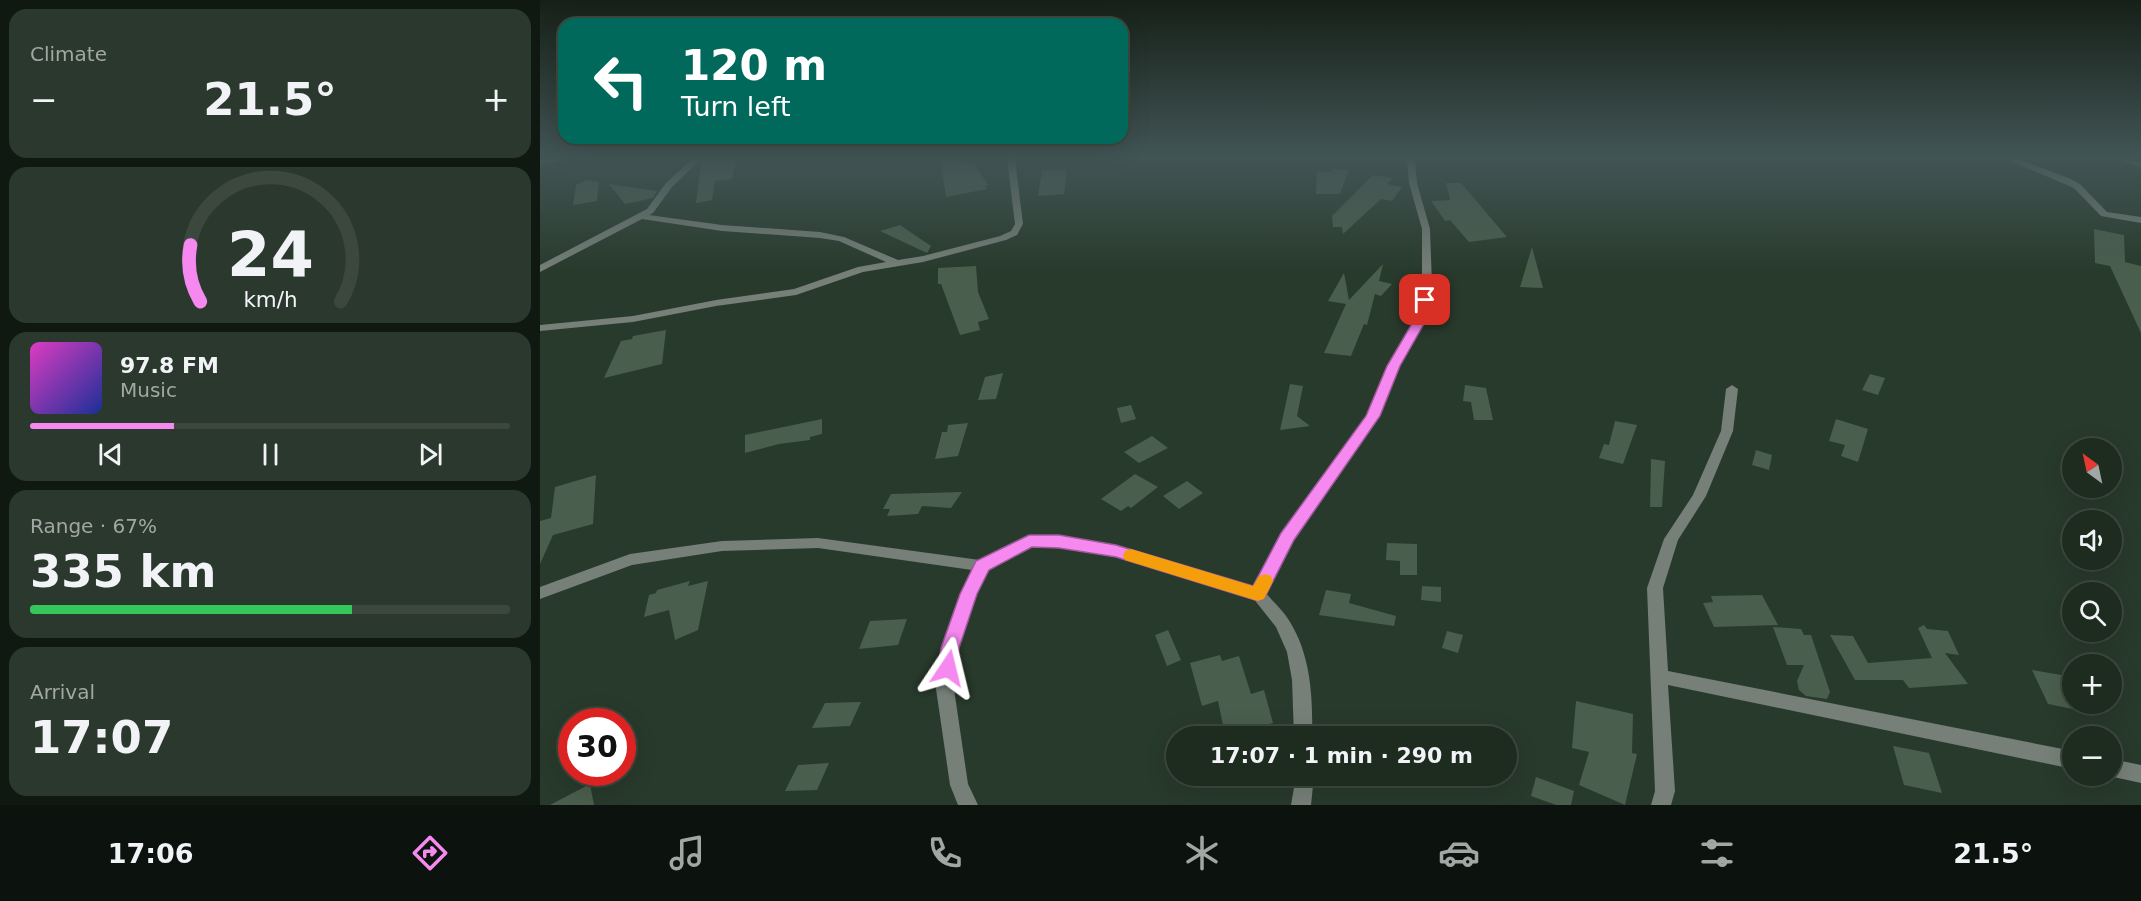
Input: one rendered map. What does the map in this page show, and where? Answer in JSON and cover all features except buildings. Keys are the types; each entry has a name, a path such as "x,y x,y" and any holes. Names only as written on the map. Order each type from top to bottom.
{"street":[{"path":"542,267 641,216 656,206 662,197"},
{"path":"540,328 622,321 796,292 861,269 988,244 1014,233 1018,224 1015,197"},
{"path":"1258,594 1287,537 1373,416 1394,366 1423,315 1427,285 1426,229 1417,197"},
{"path":"2087,197 2104,214 2141,220"},
{"path":"641,216 722,228 820,235 841,239 896,263"},
{"path":"1661,805 1665,790 1655,588 1671,538 1699,496 1723,441 1727,430 1732,389"},
{"path":"540,593 630,560 722,546 818,543 982,566 1029,541 1059,542 1116,551 1258,594 1285,627 1296,654 1301,683 1303,726"},
{"path":"968,805 959,785 945,689 950,648 969,594 982,566"},
{"path":"1658,676 2062,758"},
{"path":"2122,770 2141,774"},
{"path":"1301,805 1304,786"}],"slow traffic":[{"path":"1131,556 1258,594 1265,581"}],"route":[{"path":"948,668 950,648 969,594 982,566 1029,541 1059,542 1116,551 1258,594 1287,537 1354,446 1373,416 1394,366 1423,315 1425,300"}]}
